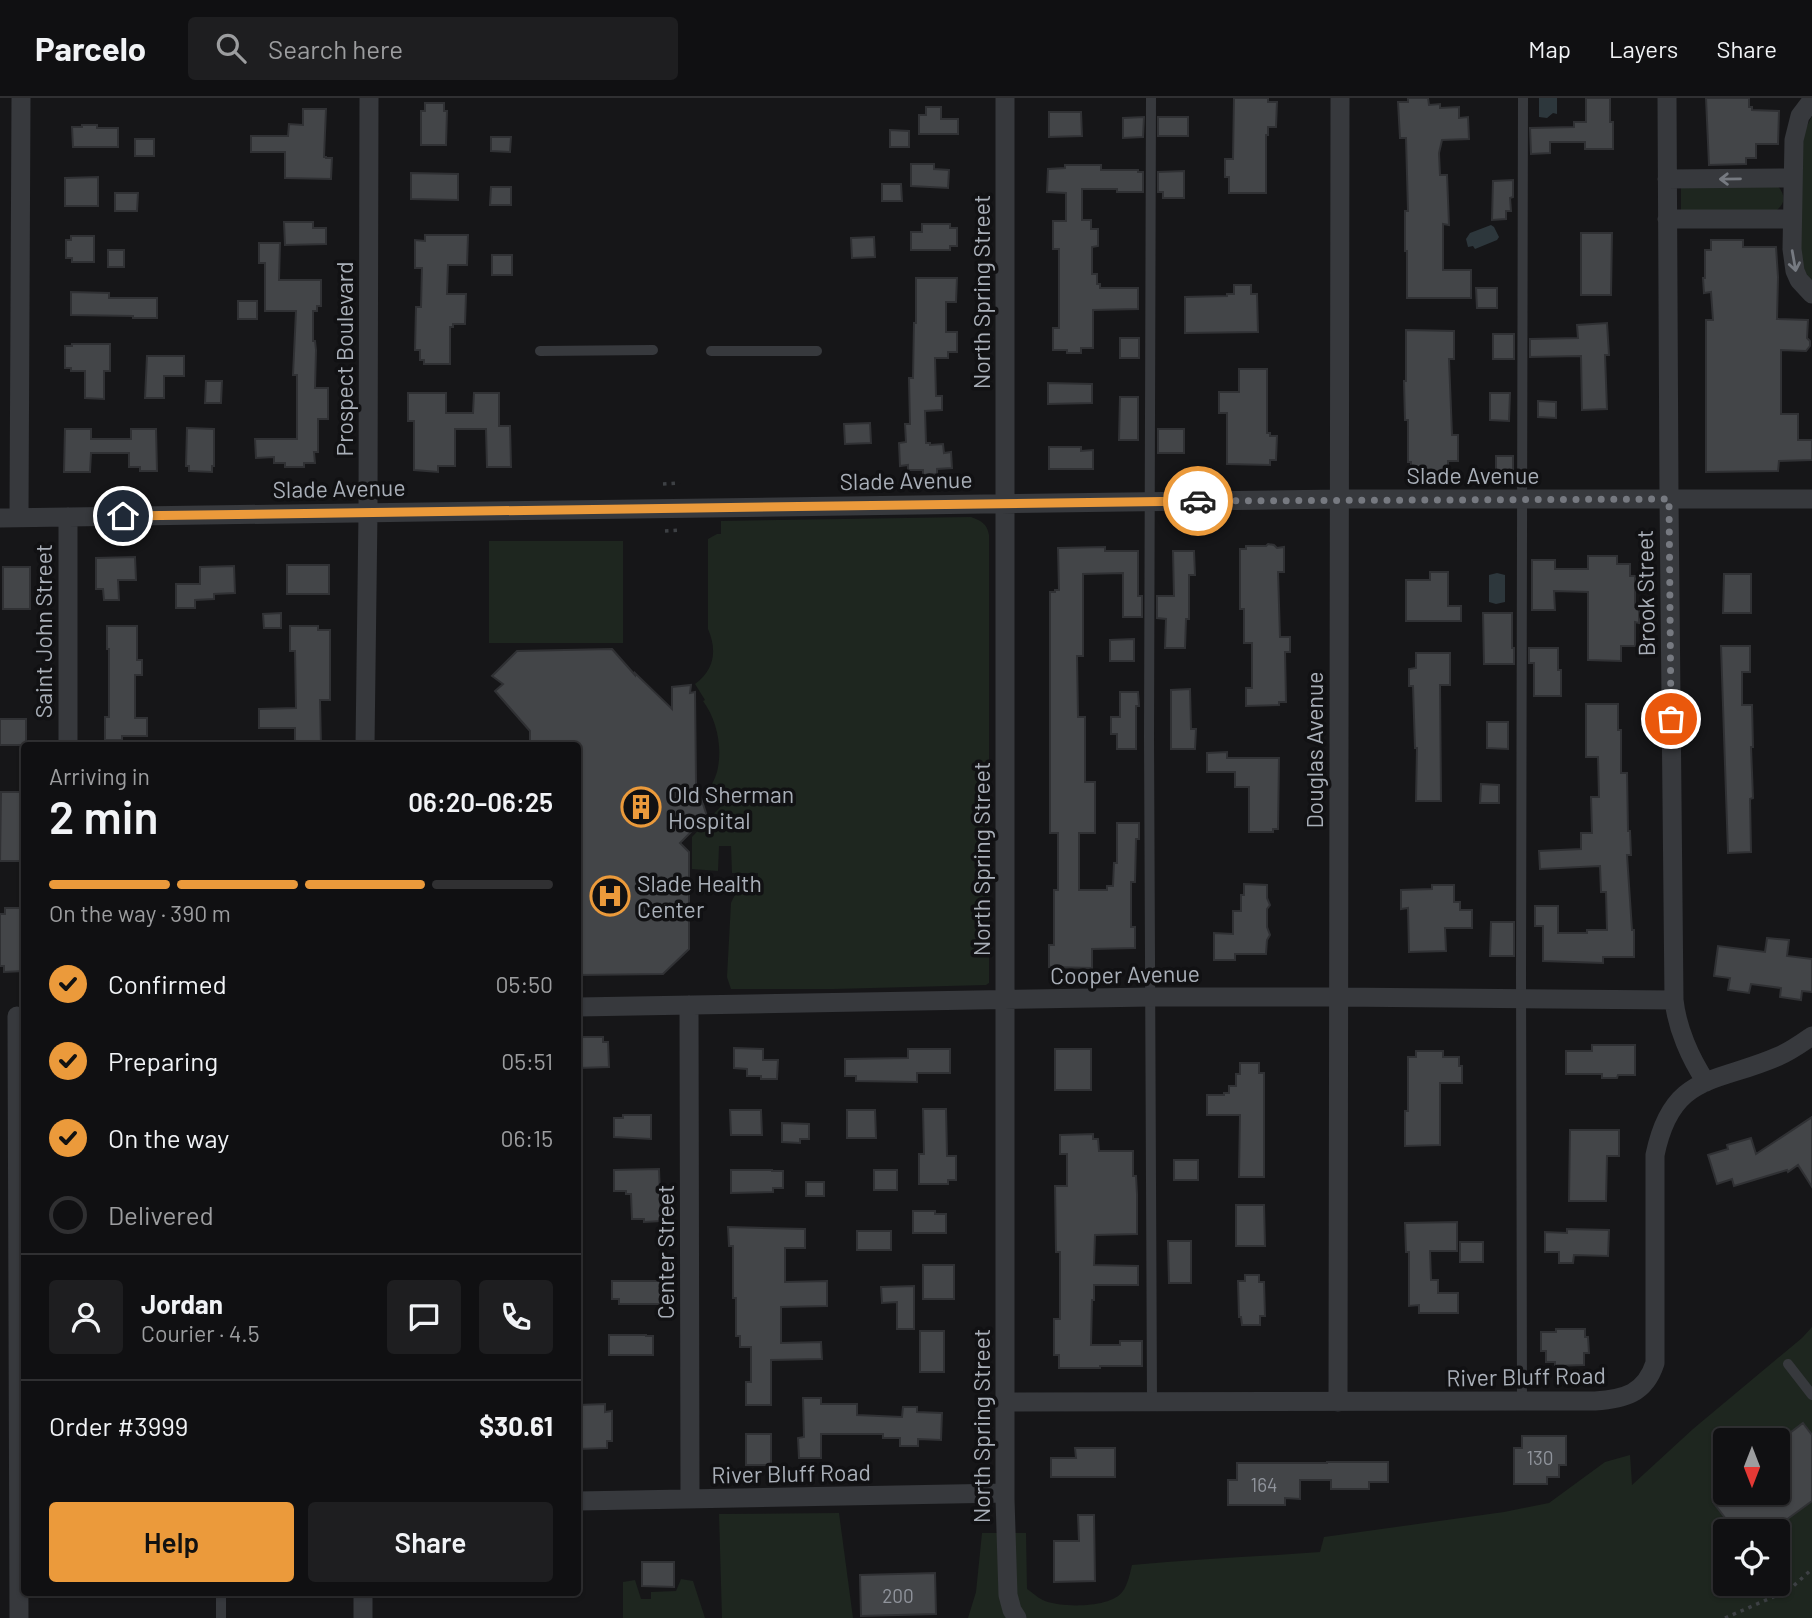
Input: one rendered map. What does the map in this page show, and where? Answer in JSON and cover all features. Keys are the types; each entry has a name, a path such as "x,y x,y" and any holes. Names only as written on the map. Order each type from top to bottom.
{"street":[{"name":"Saint John Street","path":"9,518 21,98"},
{"name":"Prospect Boulevard","path":"365,742 369,98"},
{"name":"North Spring Street","path":"1005,98 1005,1493 1008,1595 1017,1618"},
{"name":"Douglas Avenue","path":"1338,1402 1340,98"},
{"name":"Brook Street","path":"1667,98 1674,1000 1681,1028 1697,1068 1706,1082"},
{"path":"1812,100 1800,116 1796,127 1792,219 1792,249 1796,271 1805,288 1812,294"},
{"path":"1667,179 1793,178"},
{"path":"1667,219 1792,219"},
{"name":"Slade Avenue","path":"9,518 1340,499 1812,499"},
{"name":"Saint John Street","path":"68,517 68,742"},
{"name":"Cooper Avenue","path":"581,1007 1151,997 1674,1000"},
{"name":"Center Street","path":"689,1005 690,1499"},
{"path":"14,1016 19,1618"},
{"name":"River Bluff Road","path":"1005,1402 1622,1399 1637,1390 1649,1376 1655,1363 1655,1155 1661,1129 1676,1101 1686,1093 1706,1082 1782,1056 1812,1036"},
{"name":"River Bluff Road","path":"581,1501 1005,1493"},
{"path":"363,1596 363,1618"}],"lane":[{"path":"1151,98 1149,737 1152,1402"},
{"path":"1522,1401 1523,98"},
{"path":"540,351 653,350"},
{"path":"711,351 817,351"},
{"path":"1788,1364 1812,1395"},
{"path":"220,1596 221,1618"}],"path":[{"path":"663,484 680,483"},
{"path":"665,531 681,530"},
{"path":"1726,1618 1789,1590 1812,1569"}],"shaded area":[{"path":"1539,98 1557,98 1557,114 1553,113 1547,118 1539,117"},
{"path":"1812,116 1812,282 1804,270 1801,257 1801,146"},
{"path":"1778,186 1784,198 1777,210 1681,210 1681,188"},
{"path":"1491,225 1499,237 1497,240 1475,249 1473,246 1468,247 1466,239 1470,233"},
{"path":"971,517 983,523 989,535 989,983 834,989 731,989 727,977 731,903 738,892 758,888 758,873 732,873 731,846 719,846 718,871 692,869 692,837 723,804 707,792 719,763 718,735 703,701 705,700 695,684 707,672 713,652 708,629 708,539 721,534 721,521"},
{"path":"489,541 623,541 623,643 489,643"},
{"path":"1489,575 1505,575 1505,602 1496,604 1489,602"},
{"path":"1812,1327 1812,1618 968,1618 976,1592 982,1533 1026,1533 1027,1589 1045,1601 1087,1605 1117,1597 1126,1585 1132,1565 1320,1552 1324,1537 1504,1512 1549,1503 1605,1462 1630,1455 1632,1485"},
{"path":"839,1513 853,1618 722,1618 719,1514"},
{"path":"681,1579 693,1581 705,1618 623,1618 623,1582 635,1580 641,1599 651,1599 651,1592 676,1591"}],"building":[{"path":"1234,98 1268,98 1268,102 1277,102 1276,127 1268,127 1266,135 1266,193 1229,193 1229,177 1225,177 1225,159 1233,159"},
{"path":"1408,98 1428,98 1429,105 1440,104 1440,108 1459,107 1459,118 1468,117 1469,139 1442,140 1439,153 1440,175 1447,175 1449,225 1443,224 1443,270 1471,270 1471,298 1407,298 1406,138 1400,138 1398,102 1408,102"},
{"path":"1586,98 1610,98 1613,149 1585,149 1585,142 1550,142 1550,153 1531,154 1530,128 1574,127 1574,122 1586,122"},
{"path":"1706,98 1749,98 1749,107 1752,107 1752,110 1779,111 1778,144 1756,144 1756,158 1746,158 1746,164 1709,165"},
{"path":"425,103 444,103 444,111 447,111 446,145 421,145 421,111 425,111"},
{"path":"926,107 941,107 941,119 958,119 958,134 919,134 919,115 926,115"},
{"path":"303,109 326,109 324,157 332,158 331,179 285,178 285,152 251,152 251,136 288,136 289,124 303,125"},
{"path":"1049,112 1081,112 1082,136 1049,137"},
{"path":"1144,117 1143,137 1123,138 1123,118"},
{"path":"1158,117 1188,117 1188,136 1158,136"},
{"path":"82,125 118,128 118,147 73,147 72,127"},
{"path":"890,130 909,131 909,147 890,147"},
{"path":"491,137 511,137 510,152 491,151"},
{"path":"135,139 154,139 154,156 135,156"},
{"path":"911,164 934,164 934,169 949,170 948,188 911,186"},
{"path":"1065,165 1101,165 1101,170 1143,172 1143,192 1082,189 1082,220 1091,220 1091,229 1098,229 1098,246 1092,247 1092,274 1097,274 1100,288 1138,288 1138,309 1093,310 1093,348 1081,348 1081,353 1053,350 1053,328 1059,328 1059,249 1053,249 1053,221 1066,221 1066,193 1047,192 1048,169 1065,168"},
{"path":"1184,171 1184,198 1163,198 1163,192 1158,192 1158,172"},
{"path":"411,173 458,174 458,200 411,199"},
{"path":"98,177 98,206 65,206 65,178"},
{"path":"1513,180 1511,211 1506,211 1506,219 1492,220 1493,181"},
{"path":"882,184 901,184 902,201 882,201"},
{"path":"491,187 511,187 511,205 490,205"},
{"path":"115,193 138,193 137,211 115,211"},
{"path":"284,222 313,222 313,228 326,228 326,244 285,245"},
{"path":"922,224 950,224 950,228 957,228 957,246 950,246 950,250 911,250 911,232 922,232"},
{"path":"1581,233 1612,233 1611,295 1581,295"},
{"path":"425,235 468,235 467,265 448,265 447,294 466,294 465,324 453,324 453,327 450,327 450,364 424,364 424,360 420,360 420,350 415,350 416,307 421,307 422,268 415,268 415,240 425,241"},
{"path":"71,236 94,236 94,262 72,262 72,258 66,258 66,240 71,240"},
{"path":"874,237 875,257 852,258 851,238"},
{"path":"1711,240 1743,240 1743,247 1776,247 1777,319 1808,320 1807,338 1810,341 1806,351 1781,350 1781,414 1798,414 1798,440 1812,440 1812,460 1779,461 1778,471 1706,472 1706,320 1713,320 1711,292 1704,293 1703,278 1705,250 1711,250"},
{"path":"259,243 280,243 279,280 321,280 321,306 317,306 317,311 313,311 315,388 328,388 328,419 318,419 318,452 314,452 315,463 304,463 304,467 285,467 285,463 274,463 274,457 256,458 255,439 297,439 297,375 293,375 296,311 265,311 265,263 259,263"},
{"path":"108,250 124,250 124,267 108,267"},
{"path":"492,255 512,255 512,275 492,275"},
{"path":"916,278 957,278 956,302 946,302 946,332 957,332 957,352 948,352 948,358 935,358 936,396 942,396 942,410 925,411 926,443 943,444 944,453 951,452 952,468 937,469 937,474 923,475 923,470 908,470 908,465 900,466 899,443 906,442 905,424 910,424 909,378 913,378"},
{"path":"1234,285 1251,285 1251,294 1257,294 1258,332 1185,333 1185,297 1227,296 1234,294"},
{"path":"1476,288 1497,288 1497,308 1477,308"},
{"path":"71,292 109,293 109,298 157,298 157,318 71,315"},
{"path":"238,301 257,301 257,319 238,319"},
{"path":"1607,323 1607,409 1582,410 1581,356 1530,357 1530,339 1578,338 1577,325"},
{"path":"1406,330 1454,331 1454,359 1449,359 1452,435 1458,435 1458,461 1448,461 1448,474 1427,474 1427,469 1411,469 1411,462 1408,462 1404,381"},
{"path":"1493,334 1514,334 1514,359 1493,359"},
{"path":"1120,338 1139,338 1139,358 1120,358"},
{"path":"110,344 110,371 104,371 104,399 85,398 85,371 65,368 65,346"},
{"path":"147,356 184,356 184,376 164,376 164,398 145,398"},
{"path":"1239,369 1267,369 1267,433 1277,436 1276,460 1270,460 1270,465 1227,464 1227,413 1219,413 1219,392 1239,392"},
{"path":"206,381 222,381 221,403 205,403"},
{"path":"1048,383 1092,384 1092,403 1048,404"},
{"path":"408,393 446,393 446,413 473,413 474,393 499,393 499,426 510,426 511,467 487,467 486,429 455,429 455,466 438,466 438,472 414,470 414,421 408,421"},
{"path":"1490,393 1510,393 1509,421 1490,420"},
{"path":"1120,397 1138,397 1138,440 1119,440"},
{"path":"1538,401 1556,402 1556,418 1538,417"},
{"path":"870,423 871,443 845,444 844,424"},
{"path":"187,428 214,429 212,472 189,471 189,466 186,466"},
{"path":"65,429 91,429 91,439 131,439 131,429 156,429 157,471 140,471 140,467 129,467 129,453 91,453 90,472 64,472"},
{"path":"1158,429 1184,429 1184,453 1158,453"},
{"path":"1049,447 1081,447 1081,451 1093,450 1093,469 1049,469"},
{"path":"1496,456 1513,456 1513,473 1496,473"},
{"path":"1268,544 1277,548 1284,547 1284,572 1278,572 1280,637 1290,637 1290,652 1285,652 1286,702 1279,702 1279,705 1246,706 1246,688 1252,688 1252,643 1244,643 1244,609 1240,609 1240,549"},
{"path":"1105,547 1105,551 1138,551 1138,596 1142,596 1142,617 1123,617 1123,573 1083,574 1083,656 1077,656 1078,717 1085,717 1085,782 1095,782 1095,833 1079,833 1079,890 1107,890 1107,886 1113,886 1114,863 1117,863 1117,823 1139,823 1135,882 1131,882 1131,927 1135,927 1135,948 1092,949 1092,968 1049,967 1049,945 1054,945 1054,890 1058,890 1058,833 1050,833 1050,592 1059,590 1058,548"},
{"path":"1173,551 1194,551 1195,575 1189,575 1189,619 1186,619 1185,648 1165,648 1166,619 1157,618 1157,596 1174,596"},
{"path":"1588,556 1617,556 1617,564 1630,564 1630,576 1635,576 1635,607 1639,607 1639,623 1635,622 1635,646 1621,646 1621,661 1588,660 1588,592 1554,591 1555,610 1532,610 1532,560 1555,560 1555,569 1588,569"},
{"path":"135,557 136,580 118,580 119,600 104,600 103,589 96,589 96,558"},
{"path":"287,565 329,565 329,594 287,594"},
{"path":"234,566 235,593 214,594 214,599 195,600 195,608 176,608 176,584 200,584 200,567"},
{"path":"3,567 30,567 30,609 3,609"},
{"path":"1430,572 1448,572 1448,606 1461,606 1461,621 1406,621 1406,580 1430,580"},
{"path":"1724,574 1751,574 1751,613 1723,613"},
{"path":"281,613 281,628 264,628 263,614"},
{"path":"1483,613 1512,613 1514,664 1484,664"},
{"path":"107,626 137,626 137,660 142,660 142,675 135,675 135,718 147,718 147,736 122,736 122,740 105,740 105,717 109,717"},
{"path":"290,626 318,626 318,630 330,630 330,700 320,700 321,742 295,742 295,728 259,728 259,709 296,708 295,651 290,651"},
{"path":"1134,639 1134,661 1110,661 1110,640"},
{"path":"1721,646 1750,646 1750,672 1742,672 1742,705 1752,705 1751,852 1728,853"},
{"path":"1529,648 1558,648 1561,696 1534,696 1534,663 1529,663"},
{"name":"Old Sherman Hospital","path":"612,649 635,675 672,709 672,687 691,685 690,693 695,692 696,783 707,816 680,843 689,852 689,949 663,974 581,975 581,742 530,742 530,731 495,691 503,684 492,676 517,651"},
{"path":"1416,653 1450,653 1450,685 1440,685 1441,801 1416,801 1417,748 1413,686 1409,686 1409,669 1416,668"},
{"path":"1190,689 1191,729 1196,729 1195,749 1171,749 1171,690"},
{"path":"1120,692 1138,692 1136,749 1117,749 1117,734 1111,734 1111,717 1120,717"},
{"path":"1586,704 1618,704 1621,773 1627,773 1631,855 1627,855 1634,957 1603,957 1603,963 1543,961 1543,926 1535,926 1535,906 1558,906 1558,933 1607,930 1606,892 1601,892 1600,866 1540,869 1539,851 1581,849 1581,833 1592,833 1591,797 1599,797 1598,757 1586,757"},
{"path":"0,719 26,719 26,742 21,742 21,745 0,745"},
{"path":"1487,722 1508,722 1508,749 1487,748"},
{"path":"1227,752 1227,758 1279,758 1278,829 1273,829 1273,832 1249,832 1249,787 1235,787 1235,772 1207,772 1207,753"},
{"path":"1481,784 1499,785 1499,803 1480,803"},
{"path":"1,792 21,792 21,861 0,861"},
{"path":"1244,884 1267,885 1270,905 1267,909 1267,927 1270,935 1266,954 1235,954 1235,960 1214,960 1214,933 1233,934 1233,911 1241,911"},
{"path":"1432,885 1454,885 1454,902 1460,902 1460,910 1472,910 1472,928 1445,928 1446,951 1409,952 1408,908 1401,909 1401,890 1432,889"},
{"path":"5,908 21,908 21,971 4,972 4,966 0,966 0,914 5,914"},
{"path":"1491,922 1514,922 1514,956 1490,956"},
{"path":"1767,938 1789,940 1787,956 1812,959 1812,992 1802,991 1801,1000 1780,997 1781,988 1751,984 1749,993 1728,990 1730,978 1714,976 1718,946 1765,952"},
{"path":"581,1037 603,1037 603,1042 608,1042 609,1067 581,1068"},
{"path":"1592,1045 1635,1045 1635,1075 1602,1078 1602,1074 1566,1074 1566,1051 1592,1051"},
{"path":"734,1048 763,1049 763,1060 778,1060 777,1079 747,1076 747,1069 734,1068"},
{"path":"908,1049 950,1049 950,1073 917,1073 917,1082 856,1081 856,1076 845,1076 845,1059 908,1058"},
{"path":"1055,1049 1091,1049 1091,1090 1055,1090"},
{"path":"1416,1051 1443,1051 1443,1057 1459,1057 1459,1066 1462,1066 1462,1083 1440,1083 1440,1145 1405,1146 1408,1057 1416,1057"},
{"path":"1240,1063 1259,1063 1259,1073 1264,1073 1264,1177 1239,1177 1240,1115 1207,1115 1207,1095 1229,1093 1229,1086 1236,1086"},
{"path":"923,1109 946,1109 947,1156 956,1156 956,1180 948,1180 948,1184 919,1184 919,1154 924,1154"},
{"path":"730,1110 761,1110 762,1135 731,1135"},
{"path":"847,1110 875,1110 876,1138 847,1138"},
{"path":"623,1115 651,1115 651,1139 614,1137 614,1118 623,1118"},
{"path":"1812,1117 1812,1187 1798,1165 1788,1172 1787,1170 1734,1186 1732,1179 1717,1184 1708,1155 1728,1149 1727,1145 1751,1138 1756,1154"},
{"path":"782,1123 809,1124 809,1139 800,1139 800,1143 782,1142"},
{"path":"1570,1130 1619,1130 1619,1156 1607,1156 1606,1201 1569,1201"},
{"path":"1093,1134 1093,1139 1098,1139 1099,1151 1133,1151 1133,1176 1136,1176 1137,1194 1137,1234 1095,1235 1094,1265 1138,1266 1138,1285 1094,1285 1091,1345 1120,1345 1120,1341 1142,1341 1142,1366 1059,1368 1059,1355 1054,1355 1054,1319 1060,1319 1060,1252 1056,1252 1055,1186 1067,1186 1067,1154 1060,1154 1060,1135"},
{"path":"1174,1160 1198,1160 1198,1180 1174,1180"},
{"path":"659,1169 661,1221 644,1222 644,1219 632,1219 631,1194 614,1191 614,1170"},
{"path":"731,1170 783,1171 783,1188 773,1188 773,1192 731,1193"},
{"path":"874,1170 897,1170 897,1190 874,1190"},
{"path":"806,1182 824,1182 824,1196 806,1196"},
{"path":"1236,1205 1264,1205 1265,1246 1236,1246"},
{"path":"913,1211 946,1214 946,1233 913,1233"},
{"path":"1457,1222 1457,1251 1430,1251 1431,1280 1438,1280 1438,1293 1458,1293 1458,1313 1419,1313 1419,1305 1409,1306 1409,1252 1406,1252 1405,1223"},
{"path":"728,1227 805,1229 805,1248 785,1248 785,1282 827,1281 827,1306 781,1307 781,1343 821,1342 822,1359 771,1360 771,1405 746,1405 746,1382 751,1382 751,1347 740,1347 740,1336 736,1336 733,1246 729,1246"},
{"path":"1567,1229 1609,1230 1608,1256 1574,1255 1573,1263 1559,1263 1559,1252 1545,1252 1545,1232 1567,1233"},
{"path":"857,1231 891,1231 891,1250 857,1250"},
{"path":"1168,1241 1191,1241 1191,1283 1169,1283"},
{"path":"1460,1242 1483,1242 1483,1262 1460,1262"},
{"path":"923,1265 954,1265 954,1299 923,1299"},
{"path":"1245,1275 1259,1275 1259,1282 1264,1282 1265,1316 1260,1316 1260,1325 1242,1325 1239,1317 1238,1281 1245,1281"},
{"path":"612,1281 663,1281 663,1304 619,1304 619,1299 612,1299"},
{"path":"914,1286 914,1329 897,1329 897,1302 882,1303 881,1287"},
{"path":"1556,1329 1585,1329 1589,1353 1584,1353 1584,1365 1555,1366 1555,1362 1546,1362 1546,1351 1541,1351 1541,1332 1556,1332"},
{"path":"920,1331 944,1331 944,1372 920,1372"},
{"path":"609,1335 653,1336 653,1355 609,1355"},
{"path":"803,1398 821,1398 821,1404 857,1404 857,1415 902,1417 903,1407 917,1407 917,1412 942,1413 941,1440 918,1439 918,1446 900,1446 900,1438 883,1438 883,1434 821,1434 821,1458 799,1458 798,1438 804,1437"},
{"path":"605,1404 605,1412 612,1411 612,1441 607,1441 607,1448 581,1449 581,1405"},
{"path":"1803,1423 1812,1435 1812,1501 1787,1519 1726,1519 1715,1505 1790,1505 1790,1433"},
{"path":"746,1434 771,1434 771,1465 746,1465"},
{"path":"1522,1436 1566,1436 1566,1465 1559,1465 1559,1477 1547,1477 1547,1484 1514,1484 1514,1448 1522,1448"},
{"path":"1075,1448 1115,1448 1115,1477 1051,1477 1051,1458 1076,1458"},
{"path":"1388,1462 1388,1482 1369,1482 1369,1489 1331,1489 1331,1480 1300,1480 1300,1499 1285,1498 1285,1505 1228,1505 1228,1480 1237,1480 1237,1463"},
{"path":"1078,1515 1094,1515 1095,1581 1054,1582 1054,1541 1079,1541"},
{"path":"642,1562 674,1562 674,1587 642,1586"},
{"path":"935,1573 936,1614 861,1616 860,1575"}],"way so far":[{"path":"1198,501 1669,499 1671,719"}],"place":[{"name":"Old Sherman Hospital","path":"641,807"},
{"name":"Slade Health Center","path":"610,896"}],"route":[{"path":"123,516 1198,501"}]}
